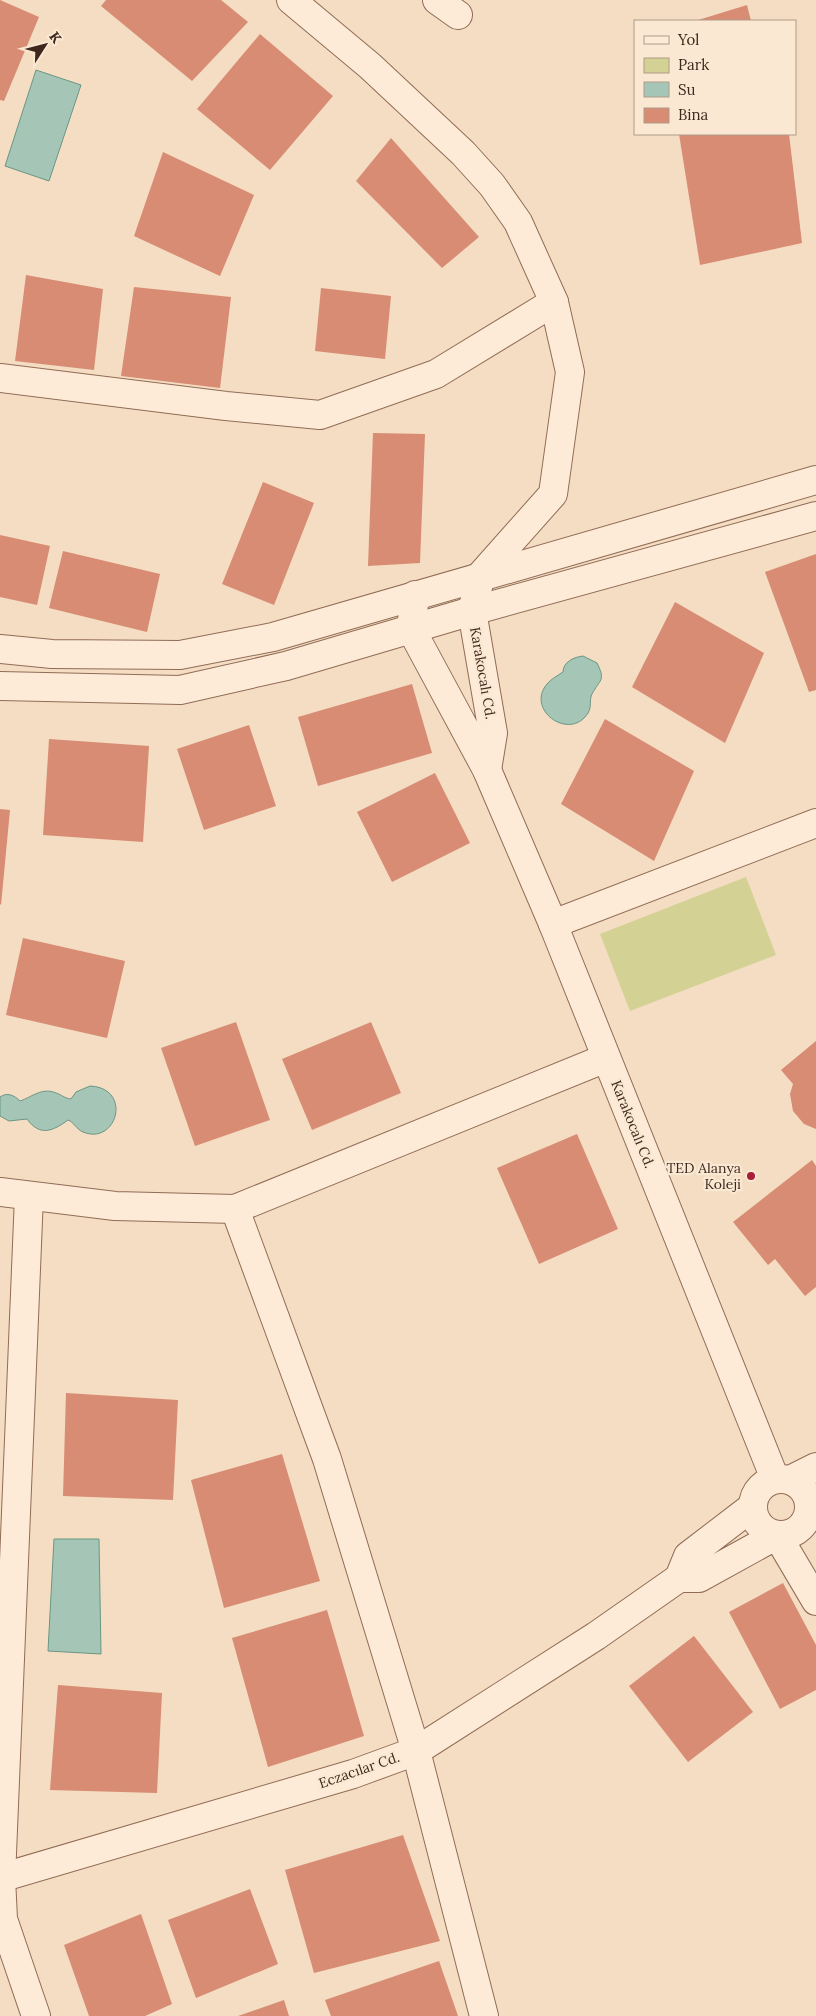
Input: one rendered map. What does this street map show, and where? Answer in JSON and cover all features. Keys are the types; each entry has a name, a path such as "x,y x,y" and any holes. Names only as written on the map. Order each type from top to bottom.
{"street":[{"path":"295,1 377,72 463,152 492,185 518,222 554,302 570,372 553,494 480,575"},
{"path":"0,378 226,406 320,415 436,374 554,302"},
{"path":"0,649 52,654 180,655 273,637 480,575 816,480"},
{"path":"0,686 180,690 286,666 472,611 816,516"},
{"name":"Karakocalı Cd.","path":"480,575 472,611 493,732 487,770"},
{"path":"411,629 415,595"},
{"name":"Karakocalı Cd.","path":"411,629 487,770 553,924 606,1058 782,1479"},
{"path":"553,924 816,823"},
{"path":"0,1192 115,1206 235,1210 606,1058"},
{"path":"29,1196 0,1878 3,1919 36,2016"},
{"path":"235,1210 327,1459 416,1751 484,2016"},
{"path":"816,1467 782,1479 768,1481 756,1492 752,1507 757,1522 770,1533 777,1535 816,1601"},
{"path":"752,1507 688,1556 679,1578 699,1578 777,1535 796,1531 813,1520 808,1498 798,1484 782,1479"},
{"name":"Eczacılar Cd.","path":"0,1878 353,1774 416,1751 596,1636 679,1578"}],"green space":[{"path":"746,877 776,955 630,1011 600,934"}],"water":[{"path":"36,70 81,85 49,181 5,166"},
{"path":"583,656 597,663 601,673 601,680 591,696 588,713 580,721 571,724 561,723 552,719 546,712 542,704 542,694 547,684 563,672 563,668 567,663"},
{"path":"90,1086 103,1089 112,1096 116,1105 115,1115 111,1124 104,1131 95,1134 83,1132 68,1120 52,1129 42,1130 32,1125 27,1119 9,1121 0,1116 0,1097 3,1095 10,1095 20,1101 37,1093 51,1091 71,1099 76,1092"},
{"path":"54,1539 99,1539 101,1654 48,1651"}],"building":[{"path":"0,0 39,17 4,101 0,100"},
{"path":"106,0 221,0 248,22 192,81 101,6"},
{"path":"747,5 751,20 698,20"},
{"path":"260,34 333,96 270,170 197,109"},
{"path":"679,135 789,135 802,243 700,265"},
{"path":"391,138 479,237 442,268 356,181"},
{"path":"163,152 254,195 220,276 134,236"},
{"path":"26,275 103,289 94,370 15,361"},
{"path":"134,287 231,297 220,388 121,376"},
{"path":"321,288 391,296 385,359 315,351"},
{"path":"373,433 425,434 420,563 368,566"},
{"path":"263,482 314,503 274,605 222,584"},
{"path":"0,535 50,546 37,605 0,597"},
{"path":"63,551 160,574 147,632 49,608"},
{"path":"816,554 816,690 809,692 765,572"},
{"path":"675,602 764,653 725,743 632,687"},
{"path":"412,684 432,753 318,786 298,717"},
{"path":"605,719 694,771 654,861 561,804"},
{"path":"249,725 276,806 204,830 177,749"},
{"path":"49,739 149,746 143,842 43,835"},
{"path":"435,773 470,843 392,882 357,812"},
{"path":"0,809 10,810 1,905 0,904"},
{"path":"23,938 125,961 107,1038 6,1015"},
{"path":"236,1022 270,1120 195,1146 161,1048"},
{"path":"371,1022 401,1093 312,1130 282,1059"},
{"path":"816,1041 816,1129 804,1124 793,1111 790,1094 793,1084 781,1070"},
{"path":"577,1134 618,1229 539,1264 497,1168"},
{"path":"812,1160 816,1166 816,1287 805,1296 775,1259 768,1265 733,1222"},
{"path":"66,1393 178,1400 173,1500 63,1496"},
{"path":"282,1454 320,1581 224,1608 191,1480"},
{"path":"783,1583 816,1645 816,1690 780,1709 729,1612"},
{"path":"327,1610 364,1736 268,1767 232,1638"},
{"path":"694,1636 753,1712 688,1762 629,1686"},
{"path":"58,1685 162,1693 157,1793 50,1790"},
{"path":"403,1835 440,1941 314,1973 285,1870"},
{"path":"250,1889 278,1964 196,1998 168,1920"},
{"path":"141,1914 172,2004 145,2016 89,2016 64,1945"},
{"path":"439,1961 458,2016 331,2016 325,2000"},
{"path":"284,2000 289,2016 238,2016"}],"place":[{"name":"TED Alanya Koleji","path":"751,1176"}]}
